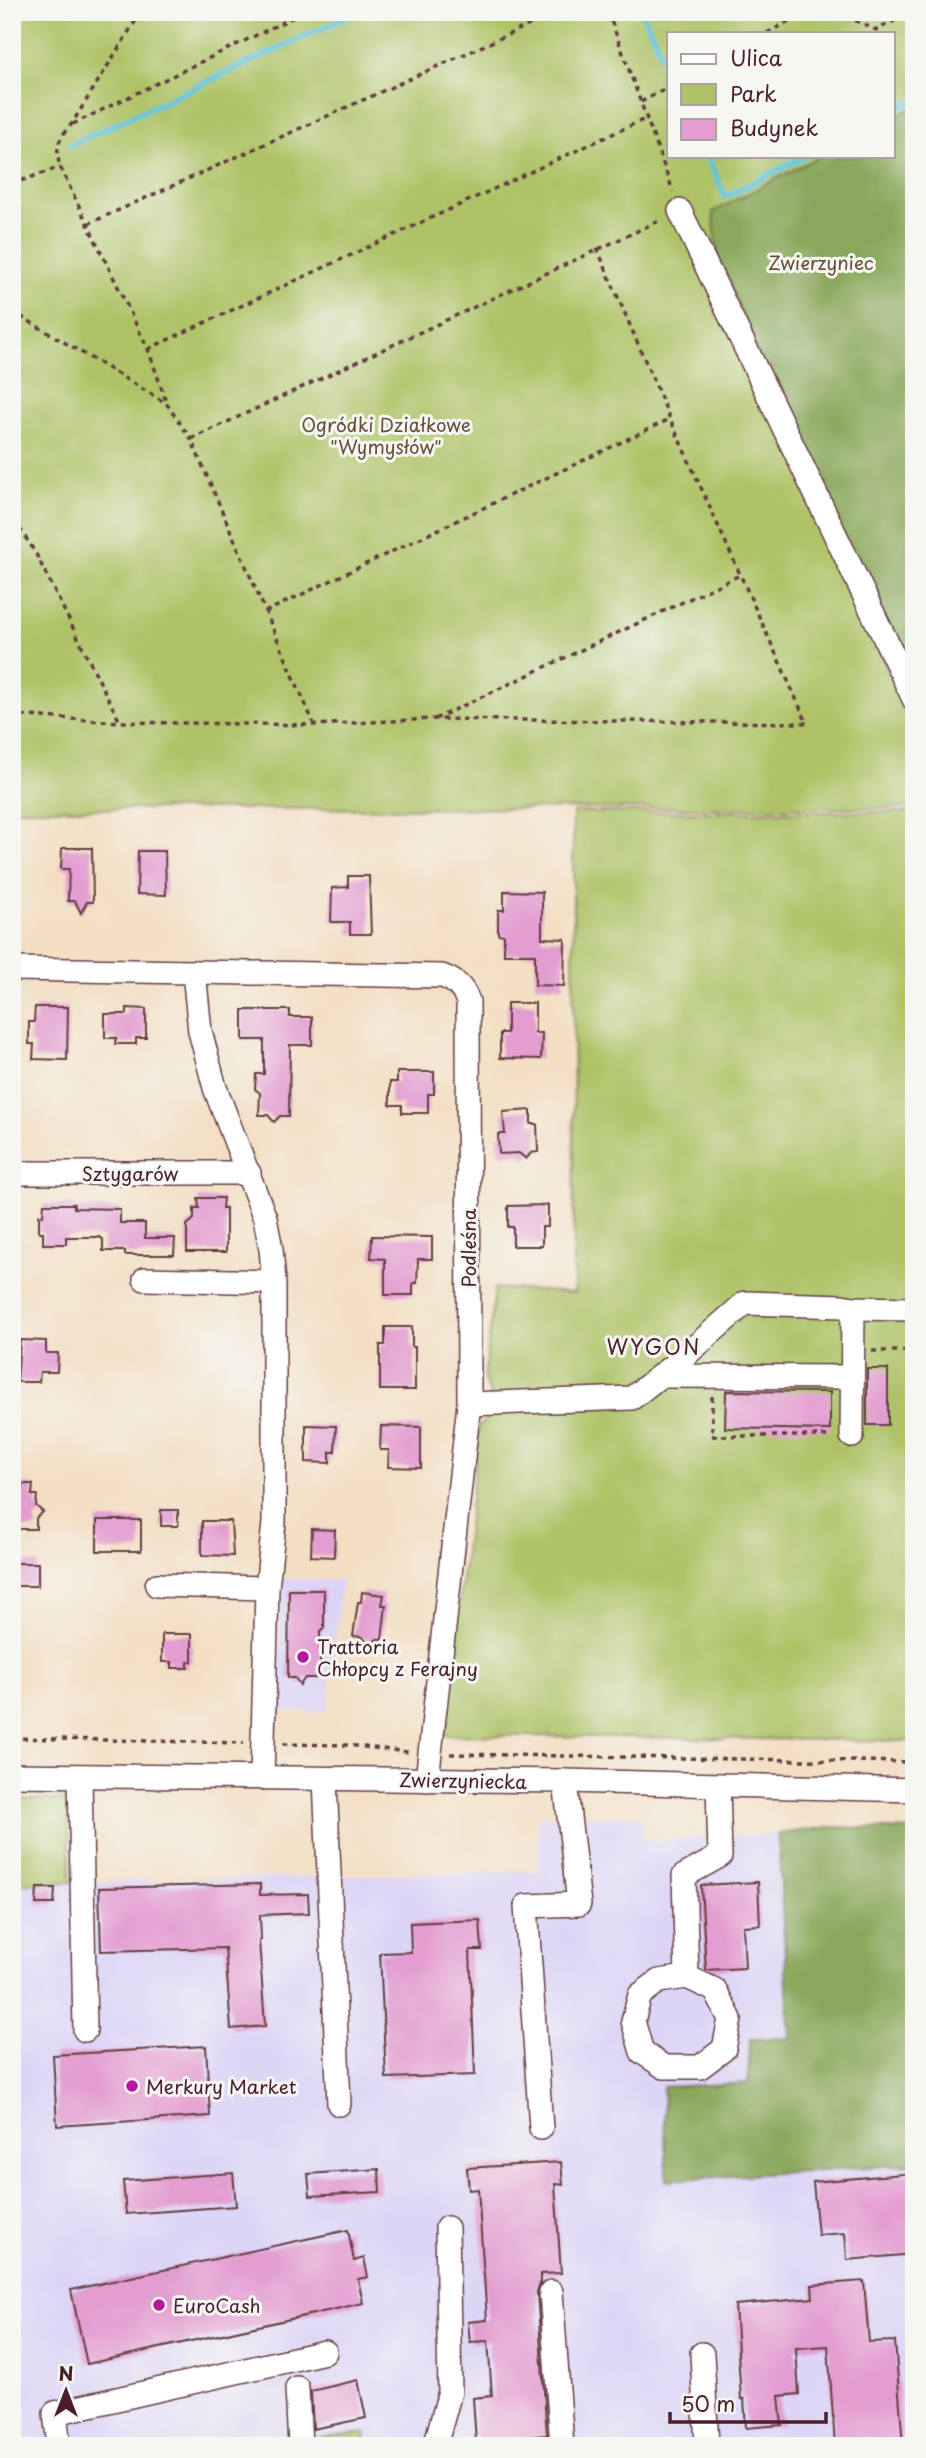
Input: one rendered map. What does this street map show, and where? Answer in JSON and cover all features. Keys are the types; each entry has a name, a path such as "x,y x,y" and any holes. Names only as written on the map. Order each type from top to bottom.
{"street":[{"path":"680,211 914,698"},
{"path":"12,969 194,972 200,1031 215,1088 265,1218 275,1282 274,1523 267,1588 262,1778"},
{"name":"Podleśna","path":"194,972 442,976 463,989 468,1001 469,1404 428,1780"},
{"name":"Sztygarów","path":"12,1174 249,1173"},
{"path":"145,1279 275,1282"},
{"path":"469,1404 632,1398 745,1303 914,1309"},
{"path":"852,1436 853,1308"},
{"path":"661,1376 852,1377"},
{"path":"157,1586 267,1588"},
{"name":"Zwierzyniecka","path":"12,1775 565,1781 914,1790"},
{"path":"80,1776 85,2030"},
{"path":"325,1779 339,2104"},
{"path":"541,2128 526,1906 579,1904 565,1781"},
{"path":"687,1977 684,1876 720,1856 718,1785"},
{"path":"687,1977 715,1990 730,2019 723,2049 700,2067 664,2067 642,2052 633,2021 640,1995 659,1981 687,1977"},
{"path":"435,2446 450,2392 447,2228"},
{"path":"551,2292 562,2446"},
{"path":"60,2446 55,2413 325,2352"},
{"path":"702,2354 706,2446"},
{"path":"297,2388 300,2446"}],"path":[{"path":"141,12 71,125 60,135 57,154 60,167 148,349 166,403 191,439 314,724"},
{"path":"71,125 304,12"},
{"path":"88,224 558,12"},
{"path":"191,439 680,211 608,12"},
{"path":"769,32 806,12"},
{"path":"836,12 876,30 912,12"},
{"path":"641,102 667,88"},
{"path":"148,349 647,118"},
{"path":"12,184 60,167"},
{"path":"12,715 120,722 314,724 434,719 807,723 670,419 597,248"},
{"path":"12,311 166,403"},
{"path":"265,612 670,419"},
{"path":"12,522 20,529 36,554 120,722"},
{"path":"434,719 740,575"},
{"path":"852,1350 914,1351"},
{"path":"712,1377 712,1436 852,1436"},
{"path":"12,1738 250,1743"},
{"path":"280,1744 347,1745 420,1754"},
{"path":"440,1754 914,1762"}],"shaded area":[{"path":"281,1579 342,1580 327,1711 278,1711"},
{"path":"538,1816 642,1816 643,1840 778,1834 790,2038 748,2083 667,2180 914,2164 914,2446 12,2446 12,1884 539,1871"}],"green space":[{"name":"Ogródki Działkowe \"Wymysłów\"","path":"12,12 914,12 914,107 894,117 894,32 667,32 667,158 816,158 713,212 718,255 914,735 914,808 12,809"},
{"name":"Zwierzyniec","path":"914,107 914,735 718,255 713,212 816,158 894,158 894,117"},
{"path":"573,812 914,812 914,1741 445,1735 479,1426 490,1416 490,1393 484,1380 495,1288 574,1293"},
{"path":"12,1785 56,1785 65,1793 12,1792"},
{"path":"12,1799 68,1800 71,1882 12,1884"},
{"path":"830,1827 914,1830 914,2164 667,2180 663,2087 748,2083 750,2039 790,2038 778,1834"},
{"path":"365,2433 366,2446 307,2446 307,2439"}],"building":[{"path":"62,848 92,848 93,902 87,902 81,913 75,901 68,901 69,869 61,869"},
{"path":"138,851 165,851 166,895 137,894"},
{"path":"348,876 369,876 371,934 350,934 350,922 331,922 332,888 348,887"},
{"path":"504,891 542,892 542,938 565,939 564,986 535,985 535,954 504,954 504,935 498,934 498,910 504,910"},
{"path":"507,1003 535,1003 535,1033 542,1033 541,1059 500,1058 500,1033 507,1033"},
{"path":"35,1007 68,1007 67,1060 33,1059 34,1044 29,1044 29,1022 34,1022"},
{"path":"127,1008 146,1009 146,1038 136,1038 136,1044 115,1044 116,1038 105,1038 105,1014 127,1014"},
{"path":"243,1010 290,1010 290,1017 312,1017 312,1045 290,1045 289,1116 280,1116 274,1122 268,1115 259,1115 260,1093 255,1089 256,1074 264,1074 264,1040 243,1040"},
{"path":"397,1072 434,1072 434,1094 428,1094 428,1113 402,1113 402,1105 390,1105 390,1082 397,1082"},
{"path":"531,1110 531,1124 537,1124 538,1152 531,1153 526,1159 519,1153 499,1154 498,1134 505,1134 503,1112"},
{"path":"198,1198 223,1198 222,1208 226,1208 226,1252 187,1252 187,1225 194,1219 194,1208 199,1208"},
{"path":"44,1204 120,1209 120,1223 145,1223 145,1238 175,1238 174,1255 125,1255 125,1251 103,1251 103,1239 99,1237 66,1237 66,1244 43,1244 43,1232 39,1232 39,1215 43,1216"},
{"path":"548,1205 548,1227 542,1227 542,1246 513,1246 513,1227 508,1227 508,1206"},
{"path":"372,1236 432,1237 432,1259 418,1259 417,1283 413,1283 413,1295 385,1295 385,1259 371,1258"},
{"path":"385,1327 412,1327 415,1390 380,1390 380,1345 385,1345"},
{"path":"20,1340 46,1341 46,1353 58,1353 57,1372 40,1372 39,1382 17,1382"},
{"path":"867,1369 888,1369 888,1425 867,1425"},
{"path":"726,1391 830,1392 830,1430 725,1428"},
{"path":"306,1425 336,1426 335,1452 330,1452 330,1463 306,1462"},
{"path":"381,1426 421,1427 421,1468 388,1467 389,1450 380,1450"},
{"path":"12,1484 33,1484 32,1495 37,1495 36,1506 43,1512 36,1518 36,1529 12,1529"},
{"path":"161,1510 178,1510 178,1526 161,1526"},
{"path":"97,1520 141,1520 141,1551 97,1551"},
{"path":"202,1521 231,1521 233,1556 202,1555"},
{"path":"312,1529 335,1530 334,1557 311,1556"},
{"path":"12,1563 38,1563 38,1586 12,1586"},
{"path":"289,1590 324,1590 320,1678 305,1678 300,1685 295,1678 288,1678"},
{"path":"362,1592 384,1595 382,1605 386,1605 382,1639 377,1639 369,1646 363,1637 353,1636"},
{"path":"162,1634 192,1634 192,1662 188,1662 188,1668 172,1668 172,1662 162,1662"},
{"path":"758,1882 760,1925 743,1926 745,1968 706,1970 701,1885"},
{"path":"260,1884 260,1895 308,1894 309,1913 260,1915 259,1940 265,2026 231,2029 225,1948 101,1951 99,1888"},
{"path":"37,1888 55,1888 54,1904 36,1904"},
{"path":"480,1920 482,1950 470,1950 475,2075 386,2078 380,1953 411,1952 410,1923"},
{"name":"Merkury Market","path":"206,2046 210,2116 57,2126 53,2055"},
{"path":"561,2162 563,2184 555,2184 561,2273 540,2274 537,2292 547,2435 476,2441 473,2398 492,2396 488,2341 470,2342 468,2322 487,2320 478,2189 469,2190 467,2168"},
{"path":"379,2169 380,2192 310,2196 308,2174"},
{"path":"233,2173 236,2206 126,2214 123,2181"},
{"path":"914,2173 914,2254 847,2260 845,2233 818,2235 813,2182"},
{"path":"348,2230 354,2261 364,2258 368,2277 358,2279 363,2303 87,2364 71,2290"},
{"path":"864,2281 869,2342 895,2341 903,2446 835,2446 828,2346 796,2348 799,2394 779,2396 782,2425 746,2428 744,2399 741,2399 735,2305 813,2298 812,2285"},
{"path":"358,2380 366,2418 313,2429 311,2391"}],"waterway":[{"path":"70,145 358,12"},
{"path":"642,12 667,67"},
{"path":"894,110 914,100"},
{"path":"708,158 725,197 801,158"}],"place":[{"name":"Trattoria Chłopcy z Ferajny","path":"303,1657"},
{"name":"Merkury Market","path":"132,2086"},
{"name":"EuroCash","path":"159,2305"}],"district":[{"name":"WYGON","path":"654,1346"}]}
